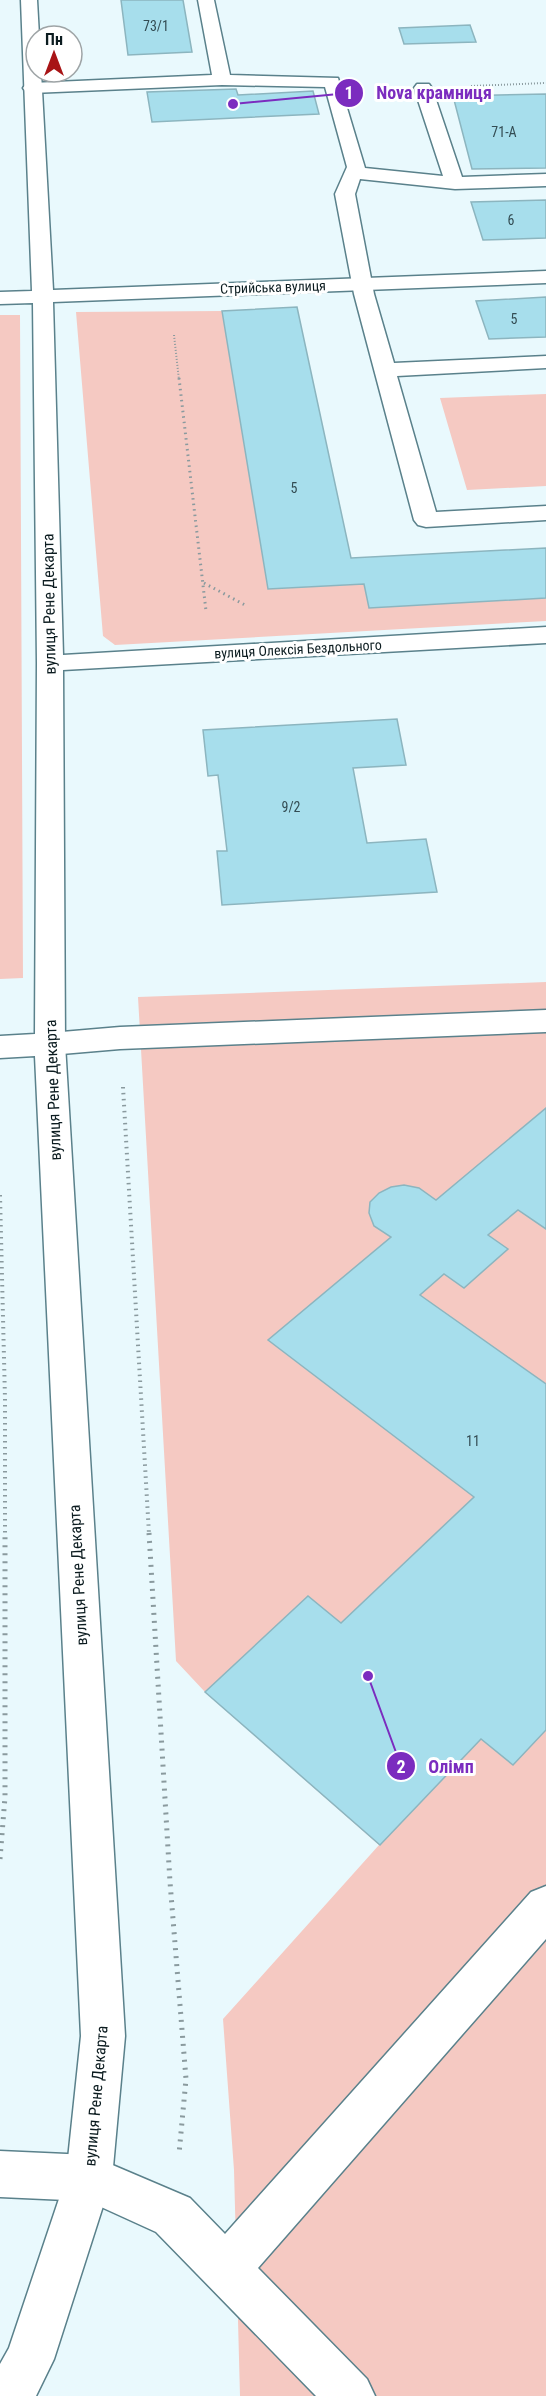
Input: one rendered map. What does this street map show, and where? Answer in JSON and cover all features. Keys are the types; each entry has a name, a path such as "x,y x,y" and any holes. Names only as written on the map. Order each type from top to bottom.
{"street":[{"name":"вулиця Рене Декарта","path":"9,2396 30,2359 89,2178 103,2036 50,1044 50,663 43,296 29,0"},
{"path":"206,0 222,80"},
{"path":"32,88 222,80 332,82 356,167 345,194 363,284 426,520 546,513"},
{"path":"423,88 455,183"},
{"path":"352,173 455,183 546,180"},
{"name":"Стрийська вулиця","path":"0,298 546,277"},
{"path":"387,370 546,362"},
{"name":"вулиця Олексія Бездольного","path":"50,663 546,635"},
{"path":"0,1047 120,1038 546,1021"},
{"path":"226,2268 546,1906"},
{"path":"0,2174 89,2178 173,2215 350,2396"}],"path":[{"path":"173,325 211,653"},
{"path":"120,1038 170,1882 186,2079 173,2215"},
{"path":"0,1185 5,1797 0,1859"}],"shaded area":[{"path":"222,311 268,589 364,584 370,608 546,598 546,621 115,645 103,636 76,312"},
{"path":"0,315 20,315 23,978 0,979"},
{"path":"546,394 546,486 467,490 440,398"},
{"path":"546,982 546,2396 240,2396 234,2170 223,2019 379,1845 205,1692 176,1661 138,997"}],"building":[{"path":"121,0 183,0 192,52 128,55"},
{"path":"470,25 476,42 404,44 399,28"},
{"path":"236,89 238,95 313,91 319,114 152,122 147,92"},
{"path":"546,94 546,168 472,169 453,96"},
{"path":"546,200 546,238 483,240 471,202"},
{"path":"546,297 546,337 489,339 476,301"},
{"path":"297,307 351,558 546,548 546,598 369,608 364,584 268,589 222,311"},
{"path":"397,719 406,765 353,768 367,843 426,839 437,892 222,905 217,851 227,851 218,775 208,776 203,730"},
{"path":"546,1108 546,1229 518,1210 488,1235 508,1249 464,1288 444,1274 420,1295 546,1384 546,1730 513,1765 481,1739 380,1845 205,1692 308,1596 341,1623 474,1497 268,1340 391,1237 374,1226 369,1213 370,1202 379,1193 391,1187 404,1185 419,1188 436,1200"}],"place":[{"name":"Nova крамниця","path":"233,104"},
{"name":"Олімп","path":"368,1676"}]}
